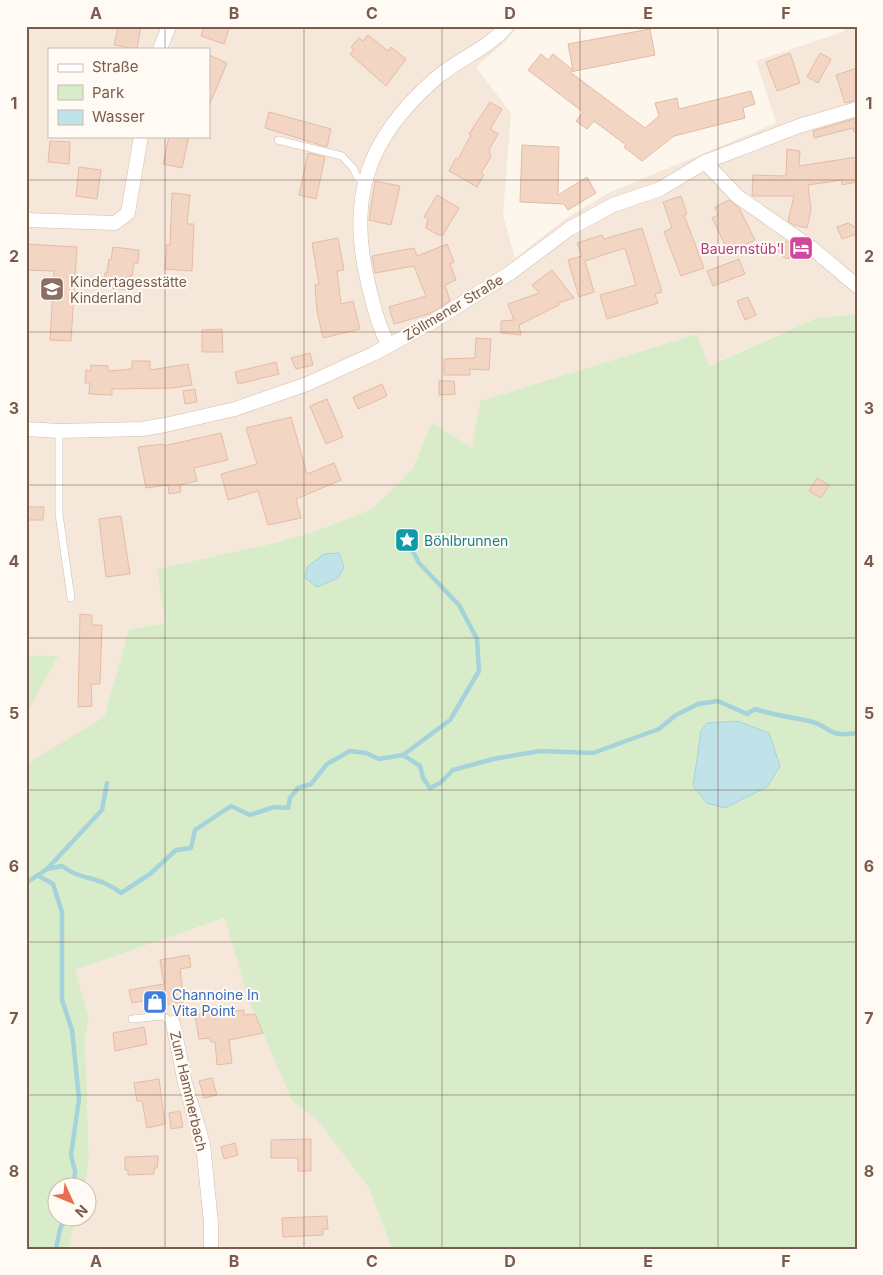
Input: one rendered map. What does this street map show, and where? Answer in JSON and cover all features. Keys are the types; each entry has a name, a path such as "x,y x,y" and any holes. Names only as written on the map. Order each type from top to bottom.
{"street":[{"path":"160,48 168,26"},
{"path":"388,344 382,332 364,269 359,229 364,181 389,128 405,107 436,78 498,37 507,26"},
{"name":"Zöllmener Straße","path":"26,429 59,431 142,428 235,409 339,370 443,316 510,273 569,229 613,205 660,189 705,162 799,126 857,109"},
{"path":"26,220 115,223 128,213 141,138"},
{"path":"705,162 738,196 812,249 857,286"},
{"name":"Zum Hammerbach","path":"173,1024 183,1075 203,1144 211,1224 211,1249"}],"lane":[{"path":"278,140 342,156 353,168 358,178 364,181"},
{"path":"59,431 59,514 71,598"},
{"path":"132,1019 163,1016 173,1024"}],"shaded area":[{"path":"26,26 518,26 505,42 476,67 511,113 503,215 515,258 565,219 608,193 776,123 756,61 845,31 844,26 857,26 857,314 817,318 708,366 697,334 480,401 473,449 432,422 412,470 373,509 316,531 274,543 157,569 165,623 129,629 104,717 28,764 26,715 57,656 26,655"},
{"path":"226,918 248,999 292,1101 317,1120 369,1188 392,1249 68,1249 73,1228 98,1228 98,1178 86,1178 89,1157 85,1038 89,1017 75,970"}],"green space":[{"path":"857,314 857,1249 392,1249 369,1188 317,1120 292,1101 248,999 225,918 75,970 89,1017 85,1038 89,1157 86,1178 48,1178 48,1228 73,1228 68,1249 26,1249 26,751 28,763 104,717 129,629 165,623 157,569 274,543 316,531 372,509 412,470 432,422 472,448 480,401 697,334 709,366 817,318"},
{"path":"26,655 58,656 26,715"}],"water":[{"path":"339,553 344,567 338,578 317,587 305,578 307,567 324,554"},
{"path":"737,721 769,733 780,766 767,787 725,808 707,803 693,786 701,731 707,723"}],"building":[{"path":"118,26 141,26 137,48 114,45"},
{"path":"204,26 230,26 224,44 201,36"},
{"path":"650,29 655,55 570,72 645,128 659,116 655,103 677,98 679,109 751,91 755,104 743,108 745,118 674,136 642,161 624,147 626,145 594,121 587,129 576,121 583,112 528,70 541,54 548,60 553,54 573,70 568,44"},
{"path":"368,35 388,51 391,47 406,59 386,86 350,54 354,49 351,47 359,38 363,41"},
{"path":"790,53 800,83 777,91 766,62"},
{"path":"820,53 831,59 818,83 807,77"},
{"path":"210,55 227,63 210,104"},
{"path":"857,68 857,100 845,103 836,75"},
{"path":"490,102 502,109 490,129 498,134 489,150 491,157 481,173 484,175 477,187 449,171 471,135 469,134"},
{"path":"269,112 331,129 327,147 265,128"},
{"path":"857,118 857,131 854,132 853,128 814,138 813,131"},
{"path":"169,138 189,138 182,168 163,164"},
{"path":"50,141 70,142 69,164 48,162"},
{"path":"522,145 559,147 558,195 587,177 596,193 568,210 564,204 520,202"},
{"path":"787,149 800,151 799,166 857,157 857,182 842,185 842,180 808,185 811,210 807,228 794,225 788,221 794,196 752,196 753,175 786,176"},
{"path":"308,153 325,157 316,199 299,195"},
{"path":"79,167 101,170 97,199 76,196"},
{"path":"375,181 400,186 391,225 369,220"},
{"path":"172,193 190,195 187,224 194,224 192,271 165,269 167,244 170,245"},
{"path":"437,195 459,208 443,235 438,235 426,228 428,219 424,217"},
{"path":"681,196 687,214 684,215 704,268 681,276 664,232 672,228 663,202"},
{"path":"729,200 739,208 755,240 729,253 712,218 718,215 715,207"},
{"path":"848,223 857,228 857,234 842,239 837,227"},
{"path":"642,228 662,292 655,294 658,303 607,319 600,295 636,285 625,248 585,261 594,292 579,297 568,260 582,256 577,243 602,235 604,239"},
{"path":"338,238 344,270 337,271 341,304 353,301 360,329 323,338 317,311 315,285 319,284 312,243"},
{"path":"786,241 803,252 786,259 777,250"},
{"path":"26,244 77,247 71,341 50,340 54,271 26,270"},
{"path":"447,244 454,262 450,264 456,280 445,285 450,301 429,314 394,324 389,307 426,296 414,266 375,273 372,256 414,248 417,256"},
{"path":"113,247 139,250 138,263 134,263 132,276 129,276 127,290 103,287"},
{"path":"739,259 745,274 713,286 707,271"},
{"path":"552,270 574,298 558,303 559,305 519,325 521,335 501,333 501,321 514,320 508,304 539,293 532,285"},
{"path":"748,297 756,315 745,320 737,301"},
{"path":"222,329 223,352 202,352 202,330"},
{"path":"476,338 491,339 489,370 470,369 470,375 444,375 444,359 475,358"},
{"path":"310,353 313,365 296,369 291,358"},
{"path":"132,361 150,361 150,370 188,364 192,385 172,388 112,389 112,395 89,394 90,383 85,383 86,370 91,371 91,365 108,366 108,371 132,369"},
{"path":"276,362 279,374 238,384 235,372"},
{"path":"439,381 454,381 455,394 439,395"},
{"path":"382,384 387,396 358,409 353,397"},
{"path":"195,389 197,402 185,404 183,391"},
{"path":"327,399 343,437 326,444 310,406"},
{"path":"291,417 307,474 334,463 341,480 296,499 301,518 268,525 258,491 228,500 221,474 257,464 246,428"},
{"path":"221,433 228,460 194,468 197,481 180,485 181,492 169,494 168,485 146,488 138,447 163,444 163,446"},
{"path":"817,478 829,485 821,498 809,491"},
{"path":"26,507 44,507 43,520 26,520"},
{"path":"121,516 130,574 106,577 99,519"},
{"path":"80,614 92,615 92,625 102,625 100,684 91,684 92,706 78,707"},
{"path":"189,955 191,967 180,969 184,1002 158,1006 158,1001 149,1002 149,1000 132,1003 129,990 164,984 160,960"},
{"path":"244,1010 244,1015 255,1014 263,1033 229,1040 232,1063 217,1065 215,1042 211,1042 210,1038 199,1039 195,1015"},
{"path":"144,1027 147,1044 115,1051 113,1033"},
{"path":"212,1078 217,1095 204,1098 199,1081"},
{"path":"159,1079 165,1124 147,1128 142,1101 137,1101 134,1083"},
{"path":"180,1111 183,1127 171,1129 169,1113"},
{"path":"311,1139 311,1171 298,1171 298,1158 271,1158 271,1140"},
{"path":"235,1143 238,1155 224,1159 221,1147"},
{"path":"158,1156 157,1168 154,1168 154,1174 128,1175 128,1170 125,1170 125,1157"},
{"path":"327,1216 328,1229 323,1229 323,1235 283,1237 282,1218"}],"waterway":[{"path":"403,755 450,720 479,671 477,639 459,605 419,563 407,540"},
{"path":"26,883 47,869 62,866 76,874 105,883 121,893 150,874 176,850 191,848 195,830 231,806 250,815 274,807 288,808 290,798 298,788 311,784 327,764 350,751 366,753 379,759 403,755 420,766 423,778 430,788 440,783 453,770 493,759 540,751 593,753 659,729 676,715 698,704 718,701 747,714 755,709 816,723 834,733 857,733"},
{"path":"47,869 102,810 107,783"},
{"path":"39,876 53,884 62,912 62,1000 72,1030 79,1099 71,1155 75,1178"},
{"path":"56,1249 60,1228"}],"place":[{"name":"Bauernstüb'l","path":"801,248"},
{"name":"Kindertagesstätte Kinderland","path":"52,289"},
{"name":"Böhlbrunnen","path":"407,540"},
{"name":"Channoine In Vita Point","path":"155,1002"}]}
